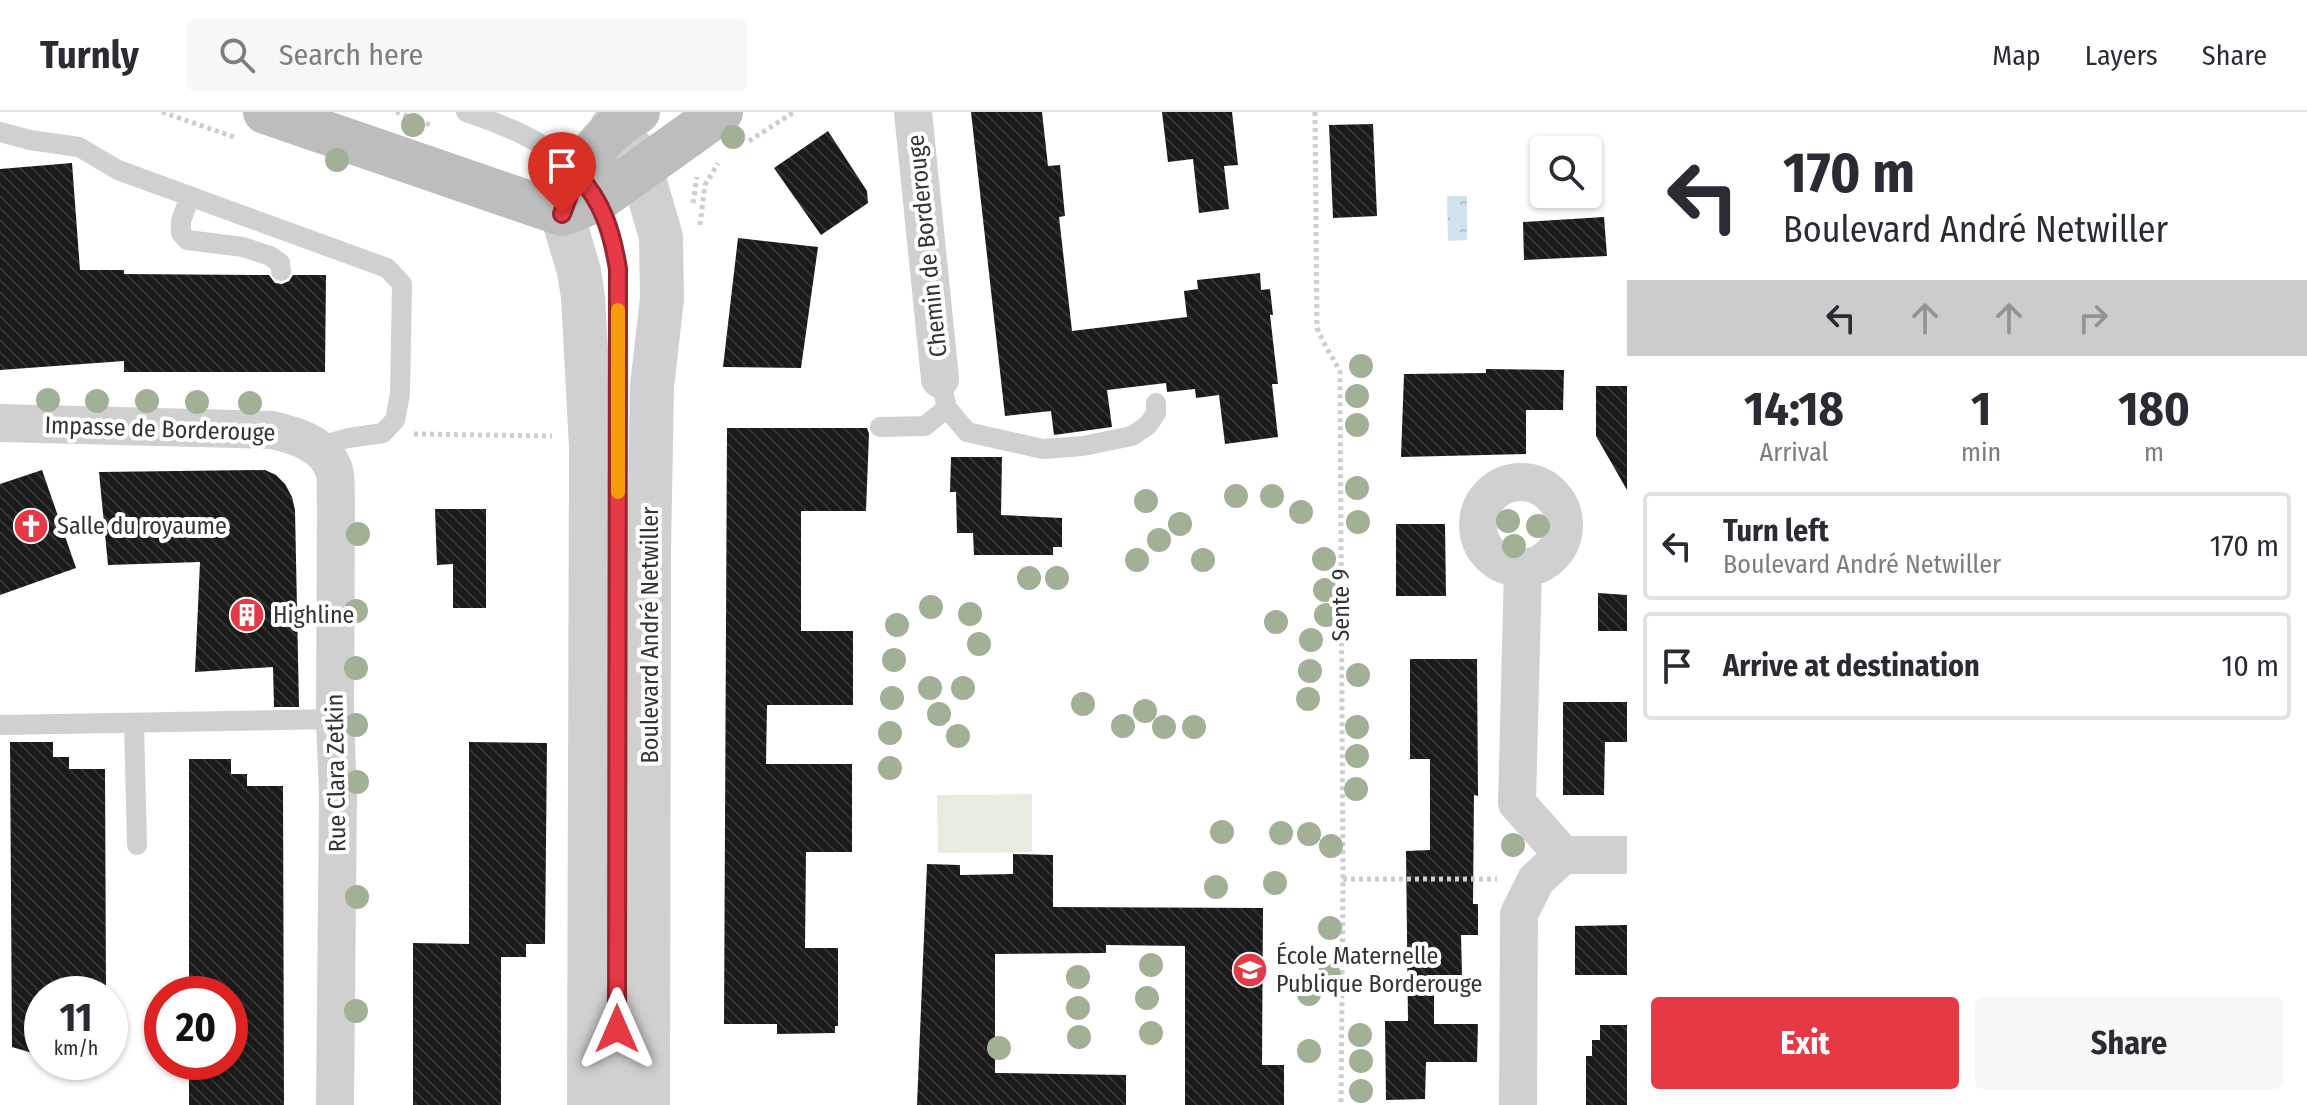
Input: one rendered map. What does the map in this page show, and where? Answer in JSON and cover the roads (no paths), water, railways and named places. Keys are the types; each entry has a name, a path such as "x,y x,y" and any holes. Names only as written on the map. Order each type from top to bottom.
{"main road":[{"path":"265,112 579,196 731,129"},
{"name":"Boulevard André Netwiller","path":"579,196 614,117"}],"street":[{"name":"Chemin de Borderouge","path":"913,112 944,393"},
{"name":"Boulevard André Netwiller","path":"614,117 641,168 661,237 662,299 652,386 648,1105"},
{"path":"579,196 579,271 588,362 591,447 589,1105"},
{"name":"Impasse de Borderouge","path":"0,423 272,430 297,436 317,447"},
{"name":"Rue Clara Zetkin","path":"317,447 334,469 335,480 338,796 335,1105"},
{"path":"1523,569 1517,803 1563,855"},
{"path":"1518,1105 1519,914 1536,880 1563,855 1627,855"}],"lane":[{"path":"466,112 539,142 559,156 579,196"},
{"path":"0,132 79,147 118,170 387,268 402,284 400,394 395,420 383,433 317,447"},
{"path":"190,196 181,221 181,233 187,240 220,242 270,256 280,263 281,271"},
{"name":"Boulevard André Netwiller","path":"579,196 614,243 619,281 618,1105"},
{"path":"880,427 925,426 944,393 967,432 1043,449 1083,446 1132,436 1148,425 1156,413 1156,403"},
{"path":"0,725 335,719"},
{"path":"134,723 137,845"},
{"path":"618,1058 637,1105"}],"water":[{"path":"1447,196 1467,196 1467,240 1448,241"}],"place":[{"name":"Salle du royaume","path":"31,526"},
{"name":"Highline","path":"247,615"},
{"name":"École Maternelle Publique Borderouge","path":"1250,970"}]}
